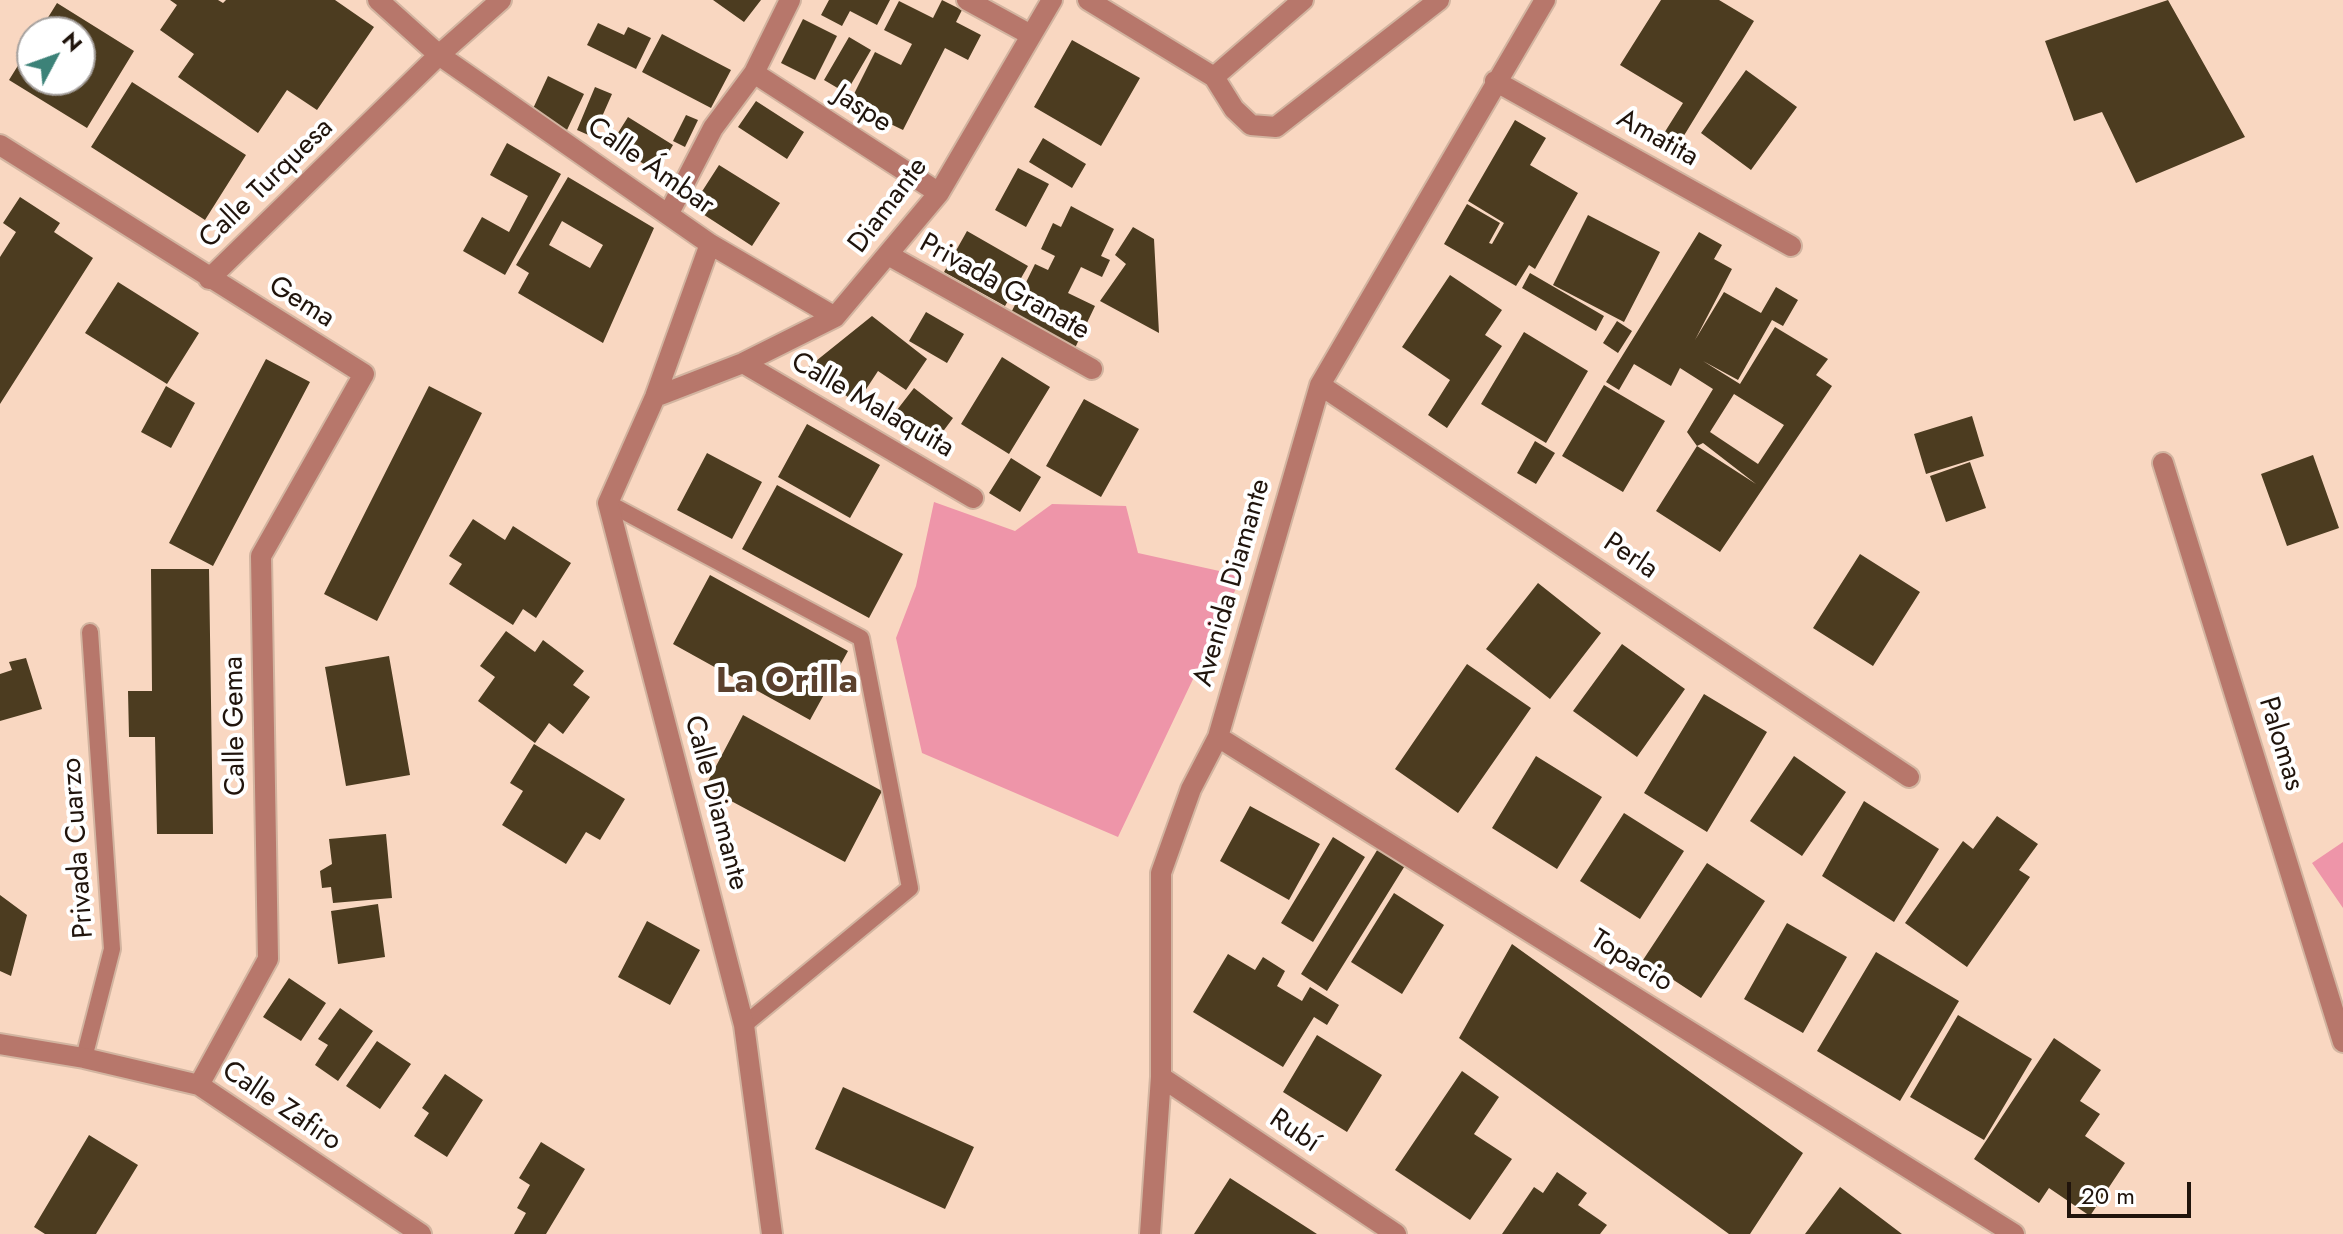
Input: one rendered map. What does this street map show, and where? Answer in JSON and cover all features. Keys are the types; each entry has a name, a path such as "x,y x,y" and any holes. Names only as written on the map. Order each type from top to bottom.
{"street":[{"name":"Calle Ámbar","path":"378,0 439,55 710,244 835,317"},
{"name":"Calle Turquesa","path":"0,145 209,279 439,55 501,0"},
{"path":"669,213 713,128 754,73 790,0"},
{"path":"967,0 1029,34"},
{"name":"Diamante","path":"743,363 835,317 890,256 939,193 1029,34 1052,0"},
{"path":"1088,0 1214,77 1234,109 1251,125 1276,127 1439,0"},
{"path":"1214,77 1303,0"},
{"name":"Avenida Diamante","path":"1150,1234 1161,1077 1161,873 1191,789 1218,737 1320,385 1545,0"},
{"name":"Jaspe","path":"754,73 939,193"},
{"name":"Amatita","path":"1495,81 1791,246"},
{"path":"608,503 655,397 710,244"},
{"name":"Privada Granate","path":"890,256 1092,369"},
{"name":"Gema","path":"209,279 364,374"},
{"path":"655,397 743,363"},
{"name":"Calle Malaquita","path":"743,363 973,498"},
{"name":"Calle Gema","path":"199,1085 268,959 261,556 364,374"},
{"name":"Perla","path":"1320,385 1909,777"},
{"name":"Palomas","path":"2163,463 2343,1042"},
{"name":"Calle Diamante","path":"608,503 744,1025 772,1234"},
{"name":"Topacio","path":"1218,737 2014,1234"},
{"name":"Calle Zafiro","path":"0,1044 84,1058 199,1085 421,1234"},
{"name":"Rubí","path":"1161,1077 1396,1234"}],"lane":[{"path":"608,503 861,638 910,888 744,1025"},
{"name":"Privada Cuarzo","path":"84,1058 112,949 90,632"}],"shaded area":[{"path":"934,502 1015,531 1052,504 1126,506 1138,553 1242,576 1118,837 922,753 896,638 916,586"},
{"path":"2343,842 2343,908 2312,863"}],"building":[{"path":"170,0 218,0 223,3 226,0 335,0 374,27 317,110 287,90 258,133 178,77 194,54 160,30 177,5"},
{"path":"713,0 761,0 744,22"},
{"path":"829,0 890,0 877,25 850,11 842,26 821,15"},
{"path":"942,0 962,10 956,22 981,35 968,60 945,48 903,130 849,104 875,52 901,65 912,44 884,30 899,1 933,18"},
{"path":"1661,0 1719,0 1754,21 1677,147 1661,138 1683,103 1620,65"},
{"path":"2168,0 2245,137 2136,183 2102,112 2074,121 2045,41"},
{"path":"57,3 78,16 49,16"},
{"path":"803,19 837,36 815,80 781,63"},
{"path":"598,23 624,35 628,27 651,38 636,69 587,45"},
{"path":"96,27 134,51 87,128 35,96 96,96"},
{"path":"662,34 731,70 711,108 642,72"},
{"path":"849,37 871,50 846,93 824,80"},
{"path":"1072,40 1140,78 1101,146 1034,107"},
{"path":"16,69 16,84 9,80"},
{"path":"1746,70 1797,107 1751,170 1701,133"},
{"path":"548,76 584,94 567,130 531,113"},
{"path":"132,82 246,155 205,220 91,147"},
{"path":"595,87 612,94 593,137 577,130"},
{"path":"756,101 804,132 787,159 738,127"},
{"path":"686,115 698,120 685,147 673,141"},
{"path":"628,117 673,145 657,172 611,144"},
{"path":"1515,120 1546,138 1530,165 1578,193 1535,269 1529,265 1516,286 1444,244 1467,204 1500,223 1489,243 1492,244 1504,223 1468,201"},
{"path":"1043,138 1086,164 1072,188 1029,162"},
{"path":"507,143 561,174 505,275 463,251 482,217 509,232 528,196 490,175"},
{"path":"719,165 780,203 752,246 692,207"},
{"path":"1018,168 1049,184 1026,227 995,210"},
{"path":"568,177 654,228 603,343 518,293 529,273 516,265","holes":["562,221 603,245 590,268 549,245"]},
{"path":"20,197 60,223 54,232 93,258 0,404 0,257 16,232 3,223"},
{"path":"1071,206 1114,229 1101,256 1110,260 1102,277 1081,267 1068,293 1095,306 1075,348 1010,315 1035,264 1048,270 1055,256 1041,249 1053,223 1061,227"},
{"path":"1588,215 1660,252 1624,322 1553,285"},
{"path":"1133,227 1154,239 1159,333 1100,301 1126,264 1115,255"},
{"path":"967,231 1028,266 1005,306 944,272"},
{"path":"1699,232 1722,245 1714,259 1732,269 1695,340 1724,292 1761,313 1776,287 1798,300 1783,326 1772,320 1738,380 1703,361 1740,384 1775,327 1828,359 1816,375 1832,386 1720,552 1656,511 1697,446 1687,432 1713,389 1680,368 1671,386 1634,364 1619,390 1606,382","holes":["1734,394 1784,425 1758,464 1710,432","1703,443 1756,484 1697,446"]},
{"path":"1530,273 1604,316 1596,331 1522,288"},
{"path":"1450,275 1502,310 1485,335 1502,346 1447,428 1428,415 1450,380 1402,347"},
{"path":"118,282 199,333 167,384 85,333"},
{"path":"926,312 964,334 947,363 909,341"},
{"path":"872,316 927,359 906,390 878,371 857,403 806,369"},
{"path":"1617,321 1632,331 1618,353 1603,343"},
{"path":"1524,332 1588,371 1546,443 1481,404"},
{"path":"1002,357 1050,387 1009,454 961,424"},
{"path":"266,359 310,382 213,566 169,543"},
{"path":"1604,385 1665,421 1623,492 1562,456"},
{"path":"166,386 195,403 171,448 141,432"},
{"path":"429,386 482,413 377,621 324,594"},
{"path":"914,388 953,418 930,449 890,419"},
{"path":"1084,399 1139,429 1101,497 1046,466"},
{"path":"1972,416 1984,456 1926,474 1914,434"},
{"path":"807,424 880,465 850,518 778,477"},
{"path":"1535,441 1555,453 1536,484 1517,473"},
{"path":"707,453 762,482 732,539 677,510"},
{"path":"2313,455 2339,528 2287,546 2261,474"},
{"path":"1011,458 1041,477 1020,512 989,493"},
{"path":"1970,462 1986,508 1946,522 1930,476"},
{"path":"777,485 903,554 869,618 742,549"},
{"path":"473,519 505,540 513,526 571,563 536,618 523,609 513,625 449,584 462,564 449,556"},
{"path":"1860,554 1920,592 1873,666 1813,628"},
{"path":"151,569 209,569 213,834 157,834 155,737 129,737 128,691 152,691"},
{"path":"710,575 848,651 810,720 673,644"},
{"path":"1538,583 1601,633 1550,699 1486,649"},
{"path":"506,631 535,652 543,640 584,671 573,685 590,697 563,734 549,723 535,743 478,701 495,677 480,666"},
{"path":"1622,644 1685,689 1637,757 1573,711"},
{"path":"389,656 410,775 346,786 325,667"},
{"path":"26,658 42,709 0,721 0,674 12,670 9,662"},
{"path":"1467,664 1531,708 1458,813 1395,769"},
{"path":"1704,694 1767,732 1707,832 1644,793"},
{"path":"743,715 882,791 845,862 705,787"},
{"path":"534,744 625,799 600,840 586,832 566,864 502,825 523,791 510,783"},
{"path":"1536,756 1602,797 1557,869 1492,828"},
{"path":"1794,756 1846,792 1802,856 1750,821"},
{"path":"1864,801 1939,849 1894,922 1822,876"},
{"path":"1250,806 1320,844 1289,900 1220,861"},
{"path":"1624,813 1684,851 1640,919 1580,881"},
{"path":"1997,816 2038,844 2019,870 2030,877 1967,967 1905,923 1963,841 1973,849"},
{"path":"386,834 392,898 333,903 331,887 322,888 320,871 332,864 329,839"},
{"path":"1333,837 1365,857 1313,942 1281,923"},
{"path":"1379,847 1406,864 1327,991 1301,974"},
{"path":"1707,863 1765,901 1701,998 1643,960"},
{"path":"1394,893 1444,925 1402,994 1351,962"},
{"path":"0,895 27,915 11,976 0,971"},
{"path":"378,904 385,957 338,964 331,911"},
{"path":"647,921 700,950 670,1005 618,977"},
{"path":"1787,923 1847,957 1803,1033 1744,999"},
{"path":"1512,944 1803,1153 1750,1234 1729,1234 1459,1038"},
{"path":"1876,952 1959,1001 1900,1101 1817,1051"},
{"path":"1228,954 1255,970 1263,957 1285,971 1277,986 1302,1001 1310,987 1339,1005 1327,1025 1314,1017 1283,1067 1193,1012"},
{"path":"289,978 326,1003 301,1041 263,1017"},
{"path":"340,1008 373,1031 338,1081 315,1065 328,1045 318,1039"},
{"path":"1958,1015 2032,1059 1984,1140 1910,1097"},
{"path":"1317,1035 1382,1075 1347,1132 1283,1092"},
{"path":"2054,1038 2101,1070 2080,1101 2100,1114 2085,1136 2125,1163 2090,1216 2049,1188 2039,1203 1974,1159"},
{"path":"377,1041 411,1064 380,1109 346,1086"},
{"path":"1462,1071 1499,1097 1474,1134 1512,1159 1470,1220 1395,1170"},
{"path":"445,1074 483,1100 447,1157 414,1136 429,1113 422,1108"},
{"path":"843,1087 974,1147 945,1209 815,1149"},
{"path":"89,1135 138,1165 96,1234 45,1234 34,1227"},
{"path":"541,1142 585,1169 546,1234 514,1234 526,1213 517,1208 530,1185 519,1178"},
{"path":"1557,1172 1587,1193 1578,1205 1607,1225 1600,1234 1502,1234 1534,1187 1543,1193"},
{"path":"1230,1178 1317,1234 1194,1234"},
{"path":"1840,1187 1902,1234 1805,1234"}],"district":[{"name":"La Orilla","path":"787,683"}]}
